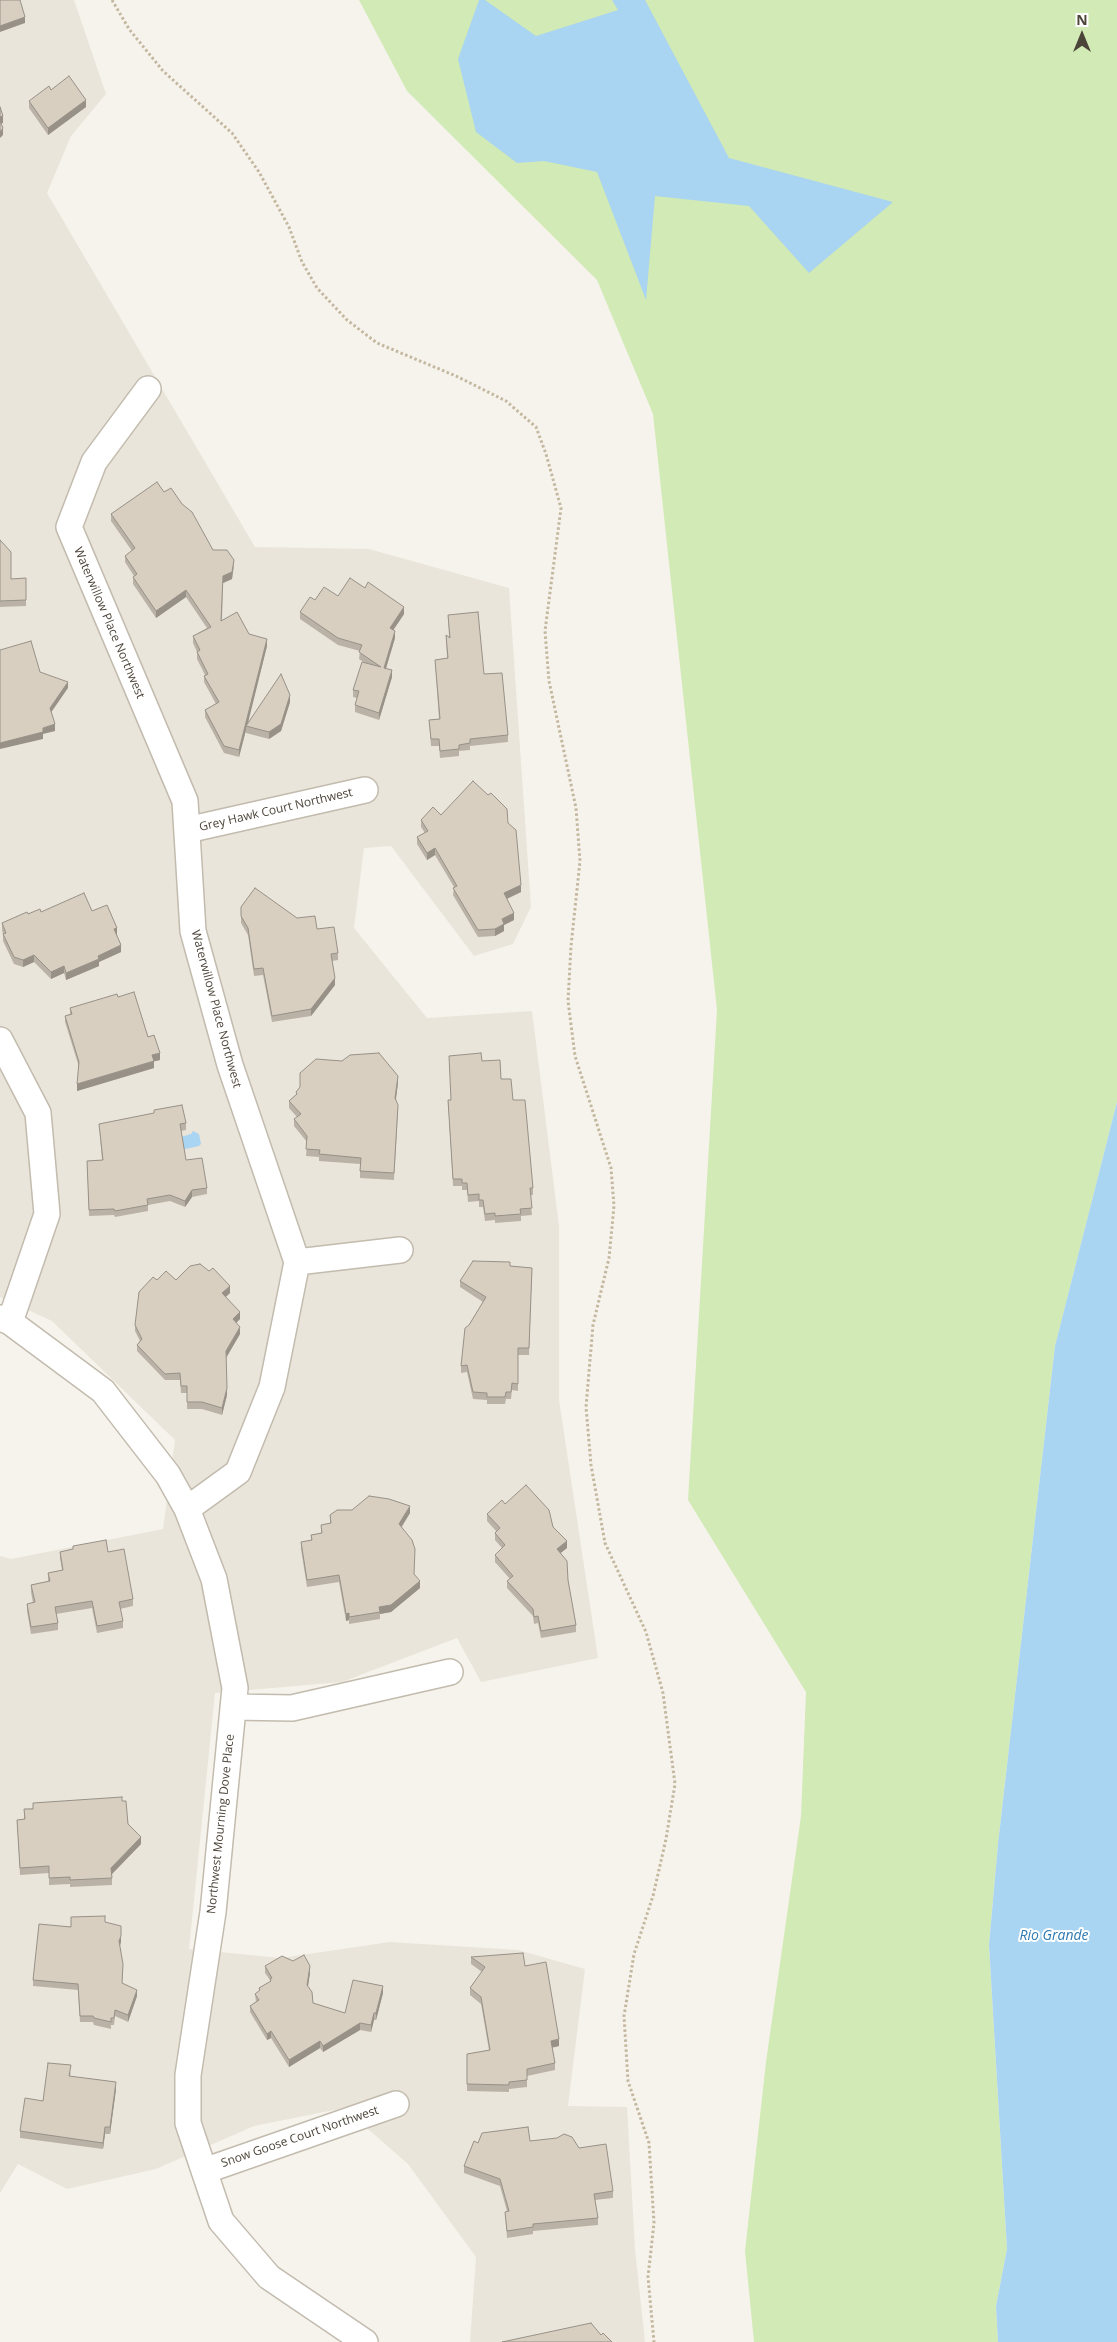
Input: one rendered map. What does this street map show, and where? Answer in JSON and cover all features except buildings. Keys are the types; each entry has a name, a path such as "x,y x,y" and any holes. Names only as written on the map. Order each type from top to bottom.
{"street":[{"name":"Waterwillow Place Northwest","path":"148,389 94,462 69,527 185,802 193,930 230,1065 297,1262"},
{"name":"Grey Hawk Court Northwest","path":"187,830 365,790"},
{"path":"0,1040 38,1113 47,1214 5,1320"},
{"path":"187,1509 238,1472 272,1386 297,1262 400,1250"},
{"name":"Northwest Mourning Dove Place","path":"5,1320 103,1391 168,1475 187,1509 214,1579 235,1688 213,1912 188,2075 188,2123 221,2221 269,2277 365,2342"},
{"path":"233,1708 292,1708 450,1672"},
{"name":"Snow Goose Court Northwest","path":"204,2171 396,2104"}],"path":[{"path":"112,0 129,29 163,71 232,133 259,172 289,227 302,262 317,288 347,320 377,343 456,376 506,401 536,427 546,454 561,508 545,631 549,681 576,808 580,861 571,946 568,1001 575,1056 611,1168 614,1206 609,1258 593,1325 586,1407 592,1465 605,1543 646,1632 663,1694 674,1784 666,1838 653,1896 634,1954 624,2016 628,2081 649,2143 654,2223 648,2277 654,2342"}],"shaded area":[{"path":"0,0 74,0 106,94 71,136 47,193 255,547 369,549 509,588 531,907 513,944 474,956 391,846 364,848 354,928 427,1018 532,1011 559,1226 559,1400 598,1658 481,1682 457,1638 342,1682 215,1693 189,1949 281,1958 390,1942 518,1950 585,1969 568,2106 627,2107 635,2249 645,2342 470,2342 476,2257 408,2164 344,2108 254,2126 156,2169 67,2189 18,2164 0,2193 0,1556 11,1559 163,1529 175,1440 52,1321 0,1297"}],"green space":[{"path":"359,0 1117,0 1117,1102 1055,1346 998,1844 989,1945 1007,2249 996,2306 998,2342 754,2342 745,2251 766,2062 801,1816 806,1692 688,1500 717,1010 653,414 597,280 407,91"}],"water":[{"path":"479,0 485,0 536,36 618,10 612,0 645,0 729,158 893,202 809,273 749,206 655,196 646,300 597,172 544,161 517,163 476,132 458,59"},
{"name":"Rio Grande","path":"1117,1102 1117,2342 998,2342 996,2306 1007,2249 989,1945 998,1844 1055,1346"},
{"path":"193,1131 199,1134 201,1144 181,1150 174,1139 191,1134"}]}
